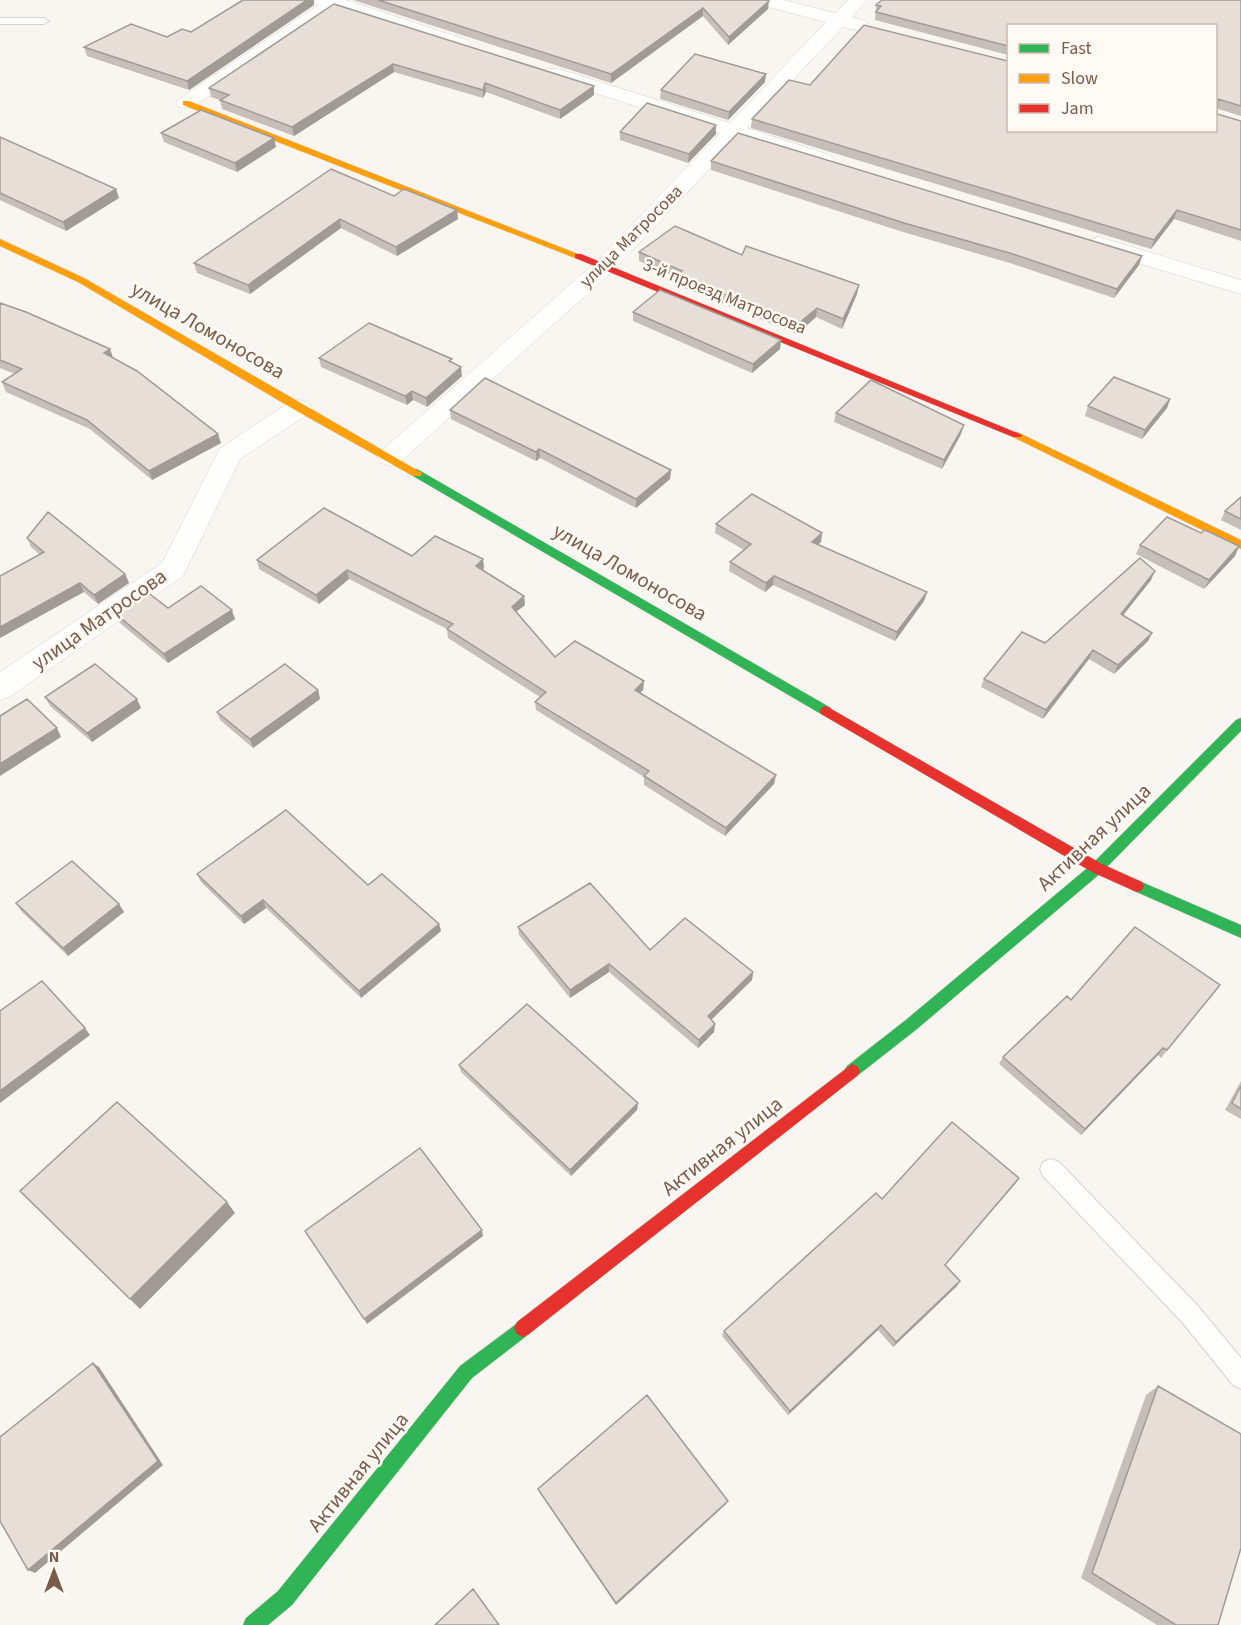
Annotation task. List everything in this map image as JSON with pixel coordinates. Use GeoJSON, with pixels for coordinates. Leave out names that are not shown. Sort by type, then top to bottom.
{"type":"FeatureCollection","features":[{"type":"Feature","properties":{"kind":"street"},"geometry":{"type":"LineString","coordinates":[[762,0],[874,29]]}},
{"type":"Feature","properties":{"kind":"street","name":"улица Матросова"},"geometry":{"type":"LineString","coordinates":[[390,457],[605,266],[858,0]]}},
{"type":"Feature","properties":{"kind":"street"},"geometry":{"type":"LineString","coordinates":[[186,103],[330,1],[477,49]]}},
{"type":"Feature","properties":{"kind":"street"},"geometry":{"type":"LineString","coordinates":[[533,67],[846,166]]}},
{"type":"Feature","properties":{"kind":"street","name":"3-й проезд Матросова"},"geometry":{"type":"LineString","coordinates":[[186,103],[605,266],[1041,445],[1241,545]]}},
{"type":"Feature","properties":{"kind":"street"},"geometry":{"type":"LineString","coordinates":[[1083,239],[1241,287]]}},
{"type":"Feature","properties":{"kind":"street","name":"улица Ломоносова"},"geometry":{"type":"LineString","coordinates":[[0,242],[81,280],[298,408],[390,457],[1097,868],[1241,932]]}},
{"type":"Feature","properties":{"kind":"street","name":"улица Матросова"},"geometry":{"type":"LineString","coordinates":[[0,688],[173,569],[229,454],[298,408]]}},
{"type":"Feature","properties":{"kind":"street","name":"Активная улица"},"geometry":{"type":"LineString","coordinates":[[254,1625],[285,1598],[466,1371],[912,1024],[1097,868],[1241,723]]}},
{"type":"Feature","properties":{"kind":"lane"},"geometry":{"type":"LineString","coordinates":[[0,21],[44,21]]}},
{"type":"Feature","properties":{"kind":"lane"},"geometry":{"type":"LineString","coordinates":[[1051,1169],[1190,1314],[1241,1377]]}},
{"type":"Feature","properties":{"kind":"building"},"geometry":{"type":"Polygon","coordinates":[[[243,0],[307,0],[187,81],[84,47],[131,24],[167,37],[182,29],[191,32],[243,0]]]}},
{"type":"Feature","properties":{"kind":"building"},"geometry":{"type":"Polygon","coordinates":[[[378,0],[769,1],[729,37],[703,8],[611,74],[378,0]]]}},
{"type":"Feature","properties":{"kind":"building"},"geometry":{"type":"Polygon","coordinates":[[[882,0],[1241,0],[1241,106],[1218,99],[1217,114],[1217,24],[1007,24],[1007,46],[876,12],[881,6],[876,5],[882,0]]]}},
{"type":"Feature","properties":{"kind":"building"},"geometry":{"type":"Polygon","coordinates":[[[334,4],[594,86],[560,110],[485,83],[483,90],[393,64],[292,127],[220,100],[229,95],[209,88],[334,4]]]}},
{"type":"Feature","properties":{"kind":"building"},"geometry":{"type":"Polygon","coordinates":[[[864,25],[1007,61],[1007,132],[1217,132],[1217,114],[1241,121],[1241,230],[1177,210],[1154,240],[752,119],[789,80],[810,85],[864,25]]]}},
{"type":"Feature","properties":{"kind":"building"},"geometry":{"type":"Polygon","coordinates":[[[695,54],[766,74],[729,112],[661,90],[695,54]]]}},
{"type":"Feature","properties":{"kind":"building"},"geometry":{"type":"Polygon","coordinates":[[[647,103],[716,125],[689,154],[620,132],[647,103]]]}},
{"type":"Feature","properties":{"kind":"building"},"geometry":{"type":"Polygon","coordinates":[[[201,110],[274,138],[235,163],[161,133],[201,110]]]}},
{"type":"Feature","properties":{"kind":"building"},"geometry":{"type":"Polygon","coordinates":[[[738,133],[1142,256],[1117,289],[1013,254],[904,223],[711,161],[738,133]]]}},
{"type":"Feature","properties":{"kind":"building"},"geometry":{"type":"Polygon","coordinates":[[[0,137],[116,189],[63,222],[0,193],[0,137]]]}},
{"type":"Feature","properties":{"kind":"building"},"geometry":{"type":"Polygon","coordinates":[[[331,169],[394,196],[404,189],[457,210],[396,247],[340,219],[248,285],[194,263],[331,169]]]}},
{"type":"Feature","properties":{"kind":"building"},"geometry":{"type":"Polygon","coordinates":[[[675,226],[742,255],[746,246],[859,285],[843,319],[817,308],[798,324],[677,275],[682,271],[639,252],[675,226]]]}},
{"type":"Feature","properties":{"kind":"building"},"geometry":{"type":"Polygon","coordinates":[[[660,290],[781,340],[753,364],[633,312],[660,290]]]}},
{"type":"Feature","properties":{"kind":"building"},"geometry":{"type":"Polygon","coordinates":[[[0,303],[110,349],[104,353],[137,371],[218,434],[149,471],[87,420],[2,382],[22,369],[0,360],[0,303]]]}},
{"type":"Feature","properties":{"kind":"building"},"geometry":{"type":"Polygon","coordinates":[[[369,323],[452,359],[449,361],[461,367],[426,398],[412,391],[405,396],[319,358],[369,323]]]}},
{"type":"Feature","properties":{"kind":"building"},"geometry":{"type":"Polygon","coordinates":[[[1114,377],[1170,399],[1145,430],[1088,406],[1114,377]]]}},
{"type":"Feature","properties":{"kind":"building"},"geometry":{"type":"Polygon","coordinates":[[[485,378],[671,470],[636,499],[539,449],[536,452],[450,410],[485,378]]]}},
{"type":"Feature","properties":{"kind":"building"},"geometry":{"type":"Polygon","coordinates":[[[871,380],[964,425],[944,460],[836,413],[871,380]]]}},
{"type":"Feature","properties":{"kind":"building"},"geometry":{"type":"Polygon","coordinates":[[[752,494],[822,533],[812,542],[927,592],[897,632],[774,576],[766,583],[730,562],[751,544],[716,524],[752,494]]]}},
{"type":"Feature","properties":{"kind":"building"},"geometry":{"type":"Polygon","coordinates":[[[1241,497],[1241,519],[1225,511],[1241,497]]]}},
{"type":"Feature","properties":{"kind":"building"},"geometry":{"type":"Polygon","coordinates":[[[324,508],[412,556],[435,536],[483,559],[476,566],[524,596],[512,607],[555,657],[575,641],[644,681],[635,690],[776,775],[726,828],[644,776],[649,771],[535,702],[546,692],[447,629],[453,624],[347,570],[316,595],[257,560],[324,508]]]}},
{"type":"Feature","properties":{"kind":"building"},"geometry":{"type":"Polygon","coordinates":[[[48,512],[125,574],[94,595],[80,583],[0,627],[0,576],[44,552],[27,538],[48,512]]]}},
{"type":"Feature","properties":{"kind":"building"},"geometry":{"type":"Polygon","coordinates":[[[1167,517],[1201,533],[1205,530],[1239,546],[1209,580],[1140,545],[1167,517]]]}},
{"type":"Feature","properties":{"kind":"building"},"geometry":{"type":"Polygon","coordinates":[[[1140,558],[1155,571],[1121,614],[1152,633],[1118,665],[1093,650],[1046,710],[984,679],[1022,632],[1045,643],[1140,558]]]}},
{"type":"Feature","properties":{"kind":"building"},"geometry":{"type":"Polygon","coordinates":[[[201,586],[232,610],[164,654],[116,614],[147,592],[168,608],[201,586]]]}},
{"type":"Feature","properties":{"kind":"building"},"geometry":{"type":"Polygon","coordinates":[[[95,664],[137,699],[87,733],[45,697],[95,664]]]}},
{"type":"Feature","properties":{"kind":"building"},"geometry":{"type":"Polygon","coordinates":[[[285,664],[318,690],[250,739],[217,712],[285,664]]]}},
{"type":"Feature","properties":{"kind":"building"},"geometry":{"type":"Polygon","coordinates":[[[27,699],[57,728],[0,764],[0,716],[27,699]]]}},
{"type":"Feature","properties":{"kind":"building"},"geometry":{"type":"Polygon","coordinates":[[[286,810],[368,885],[382,874],[439,924],[359,991],[263,900],[241,916],[197,874],[286,810]]]}},
{"type":"Feature","properties":{"kind":"building"},"geometry":{"type":"Polygon","coordinates":[[[72,861],[119,904],[63,948],[16,903],[72,861]]]}},
{"type":"Feature","properties":{"kind":"building"},"geometry":{"type":"Polygon","coordinates":[[[590,883],[650,950],[685,918],[753,972],[708,1016],[715,1024],[699,1040],[609,964],[570,990],[518,927],[590,883]]]}},
{"type":"Feature","properties":{"kind":"building"},"geometry":{"type":"Polygon","coordinates":[[[1135,927],[1220,985],[1167,1050],[1163,1048],[1085,1129],[1003,1057],[1067,996],[1071,1000],[1135,927]]]}},
{"type":"Feature","properties":{"kind":"building"},"geometry":{"type":"Polygon","coordinates":[[[42,981],[85,1028],[0,1091],[0,1011],[42,981]]]}},
{"type":"Feature","properties":{"kind":"building"},"geometry":{"type":"Polygon","coordinates":[[[527,1004],[638,1103],[570,1170],[459,1065],[527,1004]]]}},
{"type":"Feature","properties":{"kind":"building"},"geometry":{"type":"Polygon","coordinates":[[[1241,1086],[1241,1109],[1232,1103],[1241,1086]]]}},
{"type":"Feature","properties":{"kind":"building"},"geometry":{"type":"Polygon","coordinates":[[[117,1102],[227,1202],[130,1299],[20,1191],[117,1102]]]}},
{"type":"Feature","properties":{"kind":"building"},"geometry":{"type":"Polygon","coordinates":[[[952,1122],[1019,1178],[945,1265],[960,1281],[896,1342],[881,1325],[790,1411],[724,1331],[876,1193],[882,1199],[952,1122]]]}},
{"type":"Feature","properties":{"kind":"building"},"geometry":{"type":"Polygon","coordinates":[[[420,1148],[482,1230],[364,1319],[305,1231],[420,1148]]]}},
{"type":"Feature","properties":{"kind":"building"},"geometry":{"type":"Polygon","coordinates":[[[93,1363],[158,1461],[28,1570],[0,1521],[0,1437],[93,1363]]]}},
{"type":"Feature","properties":{"kind":"building"},"geometry":{"type":"Polygon","coordinates":[[[1158,1386],[1241,1434],[1241,1548],[1218,1625],[1176,1625],[1092,1573],[1158,1386]]]}},
{"type":"Feature","properties":{"kind":"building"},"geometry":{"type":"Polygon","coordinates":[[[647,1395],[728,1501],[616,1603],[538,1489],[647,1395]]]}},
{"type":"Feature","properties":{"kind":"building"},"geometry":{"type":"Polygon","coordinates":[[[473,1589],[499,1625],[435,1625],[473,1589]]]}},
{"type":"Feature","properties":{"kind":"traffic: fast"},"geometry":{"type":"LineString","coordinates":[[417,473],[826,711]]}},
{"type":"Feature","properties":{"kind":"traffic: fast"},"geometry":{"type":"LineString","coordinates":[[852,1071],[912,1024],[1097,868],[1241,723]]}},
{"type":"Feature","properties":{"kind":"traffic: fast"},"geometry":{"type":"LineString","coordinates":[[1137,886],[1241,932]]}},
{"type":"Feature","properties":{"kind":"traffic: fast"},"geometry":{"type":"LineString","coordinates":[[253,1625],[285,1598],[466,1372],[523,1328]]}},
{"type":"Feature","properties":{"kind":"traffic: slow"},"geometry":{"type":"LineString","coordinates":[[186,103],[578,256]]}},
{"type":"Feature","properties":{"kind":"traffic: slow"},"geometry":{"type":"LineString","coordinates":[[0,242],[81,280],[299,408],[417,473]]}},
{"type":"Feature","properties":{"kind":"traffic: slow"},"geometry":{"type":"LineString","coordinates":[[1017,435],[1241,545]]}},
{"type":"Feature","properties":{"kind":"traffic: jam"},"geometry":{"type":"LineString","coordinates":[[578,256],[1017,435]]}},
{"type":"Feature","properties":{"kind":"traffic: jam"},"geometry":{"type":"LineString","coordinates":[[826,711],[1097,868],[1137,886]]}},
{"type":"Feature","properties":{"kind":"traffic: jam"},"geometry":{"type":"LineString","coordinates":[[523,1328],[852,1071]]}}]}
